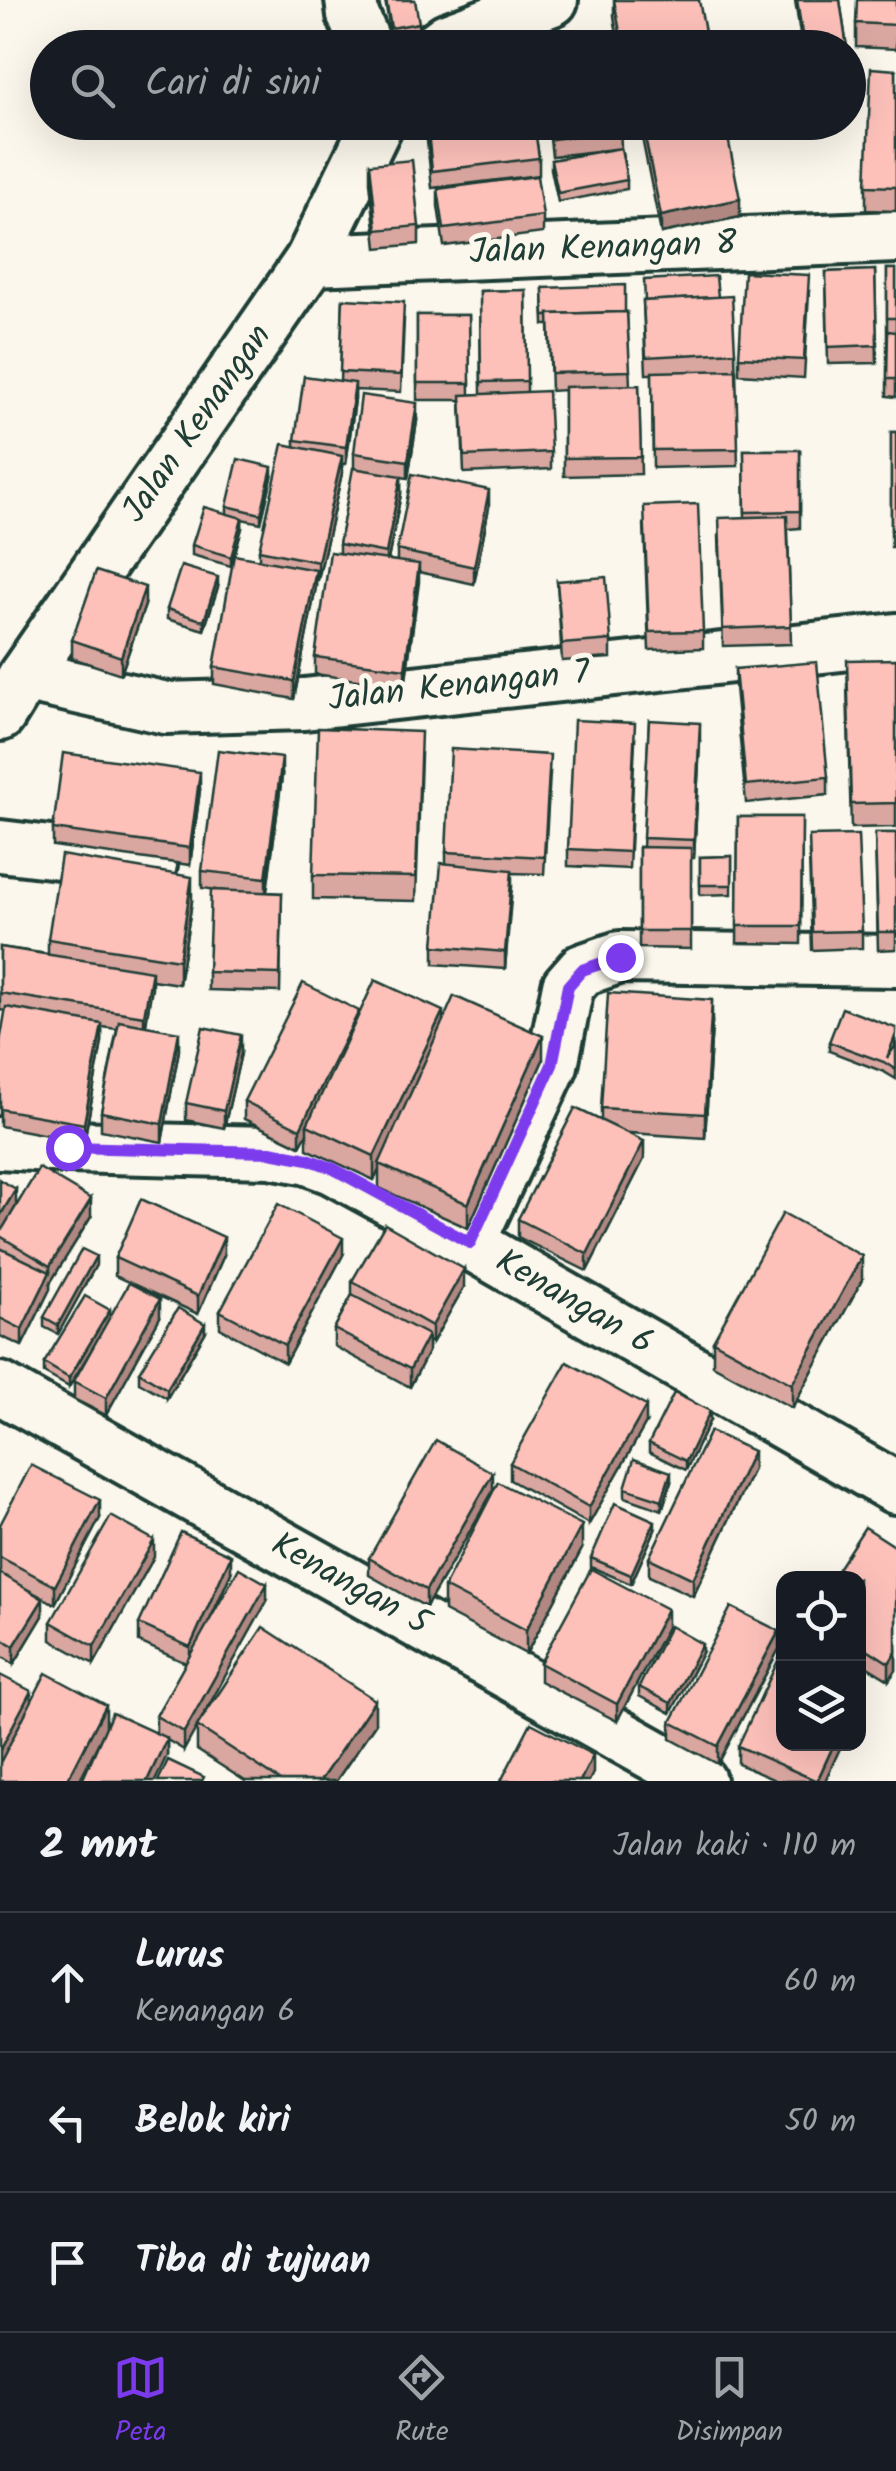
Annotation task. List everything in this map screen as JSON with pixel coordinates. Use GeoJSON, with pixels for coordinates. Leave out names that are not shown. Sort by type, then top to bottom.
{"type":"FeatureCollection","features":[{"type":"Feature","properties":{"kind":"street"},"geometry":{"type":"LineString","coordinates":[[350,0],[359,30]]}},
{"type":"Feature","properties":{"kind":"street"},"geometry":{"type":"LineString","coordinates":[[471,30],[552,0]]}},
{"type":"Feature","properties":{"kind":"street","name":"Jalan Kenangan"},"geometry":{"type":"LineString","coordinates":[[12,695],[311,260],[369,140]]}},
{"type":"Feature","properties":{"kind":"street","name":"Jalan Kenangan 8"},"geometry":{"type":"LineString","coordinates":[[311,260],[896,237]]}},
{"type":"Feature","properties":{"kind":"street","name":"Jalan Kenangan 7"},"geometry":{"type":"LineString","coordinates":[[12,695],[166,708],[304,704],[896,640]]}},
{"type":"Feature","properties":{"kind":"street"},"geometry":{"type":"LineString","coordinates":[[0,846],[151,864]]}},
{"type":"Feature","properties":{"kind":"street"},"geometry":{"type":"LineString","coordinates":[[470,1243],[552,1065],[568,986],[582,970],[620,957],[896,960]]}},
{"type":"Feature","properties":{"kind":"street","name":"Kenangan 6"},"geometry":{"type":"LineString","coordinates":[[0,1143],[270,1152],[332,1168],[896,1488]]}},
{"type":"Feature","properties":{"kind":"street","name":"Kenangan 5"},"geometry":{"type":"LineString","coordinates":[[0,1388],[700,1781]]}},
{"type":"Feature","properties":{"kind":"building"},"geometry":{"type":"Polygon","coordinates":[[[386,0],[415,0],[419,23],[391,28],[386,0]]]}},
{"type":"Feature","properties":{"kind":"building"},"geometry":{"type":"Polygon","coordinates":[[[614,0],[699,0],[705,30],[620,30],[614,0]]]}},
{"type":"Feature","properties":{"kind":"building"},"geometry":{"type":"Polygon","coordinates":[[[797,0],[840,0],[844,30],[801,30],[797,0]]]}},
{"type":"Feature","properties":{"kind":"building"},"geometry":{"type":"Polygon","coordinates":[[[857,0],[896,0],[896,25],[856,23],[857,0]]]}},
{"type":"Feature","properties":{"kind":"building"},"geometry":{"type":"Polygon","coordinates":[[[871,68],[896,70],[896,187],[866,186],[871,68]]]}},
{"type":"Feature","properties":{"kind":"building"},"geometry":{"type":"Polygon","coordinates":[[[429,140],[536,140],[539,158],[432,171],[429,140]]]}},
{"type":"Feature","properties":{"kind":"building"},"geometry":{"type":"Polygon","coordinates":[[[646,140],[729,140],[740,199],[661,216],[646,140]]]}},
{"type":"Feature","properties":{"kind":"building"},"geometry":{"type":"Polygon","coordinates":[[[621,148],[627,180],[558,193],[551,160],[621,148]]]}},
{"type":"Feature","properties":{"kind":"building"},"geometry":{"type":"Polygon","coordinates":[[[412,160],[419,226],[377,230],[370,164],[412,160]]]}},
{"type":"Feature","properties":{"kind":"building"},"geometry":{"type":"Polygon","coordinates":[[[537,176],[543,216],[444,229],[438,189],[537,176]]]}},
{"type":"Feature","properties":{"kind":"building"},"geometry":{"type":"Polygon","coordinates":[[[887,269],[896,269],[896,318],[887,318],[887,269]]]}},
{"type":"Feature","properties":{"kind":"building"},"geometry":{"type":"Polygon","coordinates":[[[875,270],[877,345],[828,347],[826,272],[875,270]]]}},
{"type":"Feature","properties":{"kind":"building"},"geometry":{"type":"Polygon","coordinates":[[[744,272],[809,275],[804,360],[739,357],[744,272]]]}},
{"type":"Feature","properties":{"kind":"building"},"geometry":{"type":"Polygon","coordinates":[[[716,276],[718,297],[645,301],[644,280],[716,276]]]}},
{"type":"Feature","properties":{"kind":"building"},"geometry":{"type":"Polygon","coordinates":[[[625,285],[625,312],[544,316],[543,288],[625,285]]]}},
{"type":"Feature","properties":{"kind":"building"},"geometry":{"type":"Polygon","coordinates":[[[526,290],[527,381],[481,382],[480,291],[526,290]]]}},
{"type":"Feature","properties":{"kind":"building"},"geometry":{"type":"Polygon","coordinates":[[[732,296],[735,352],[646,357],[643,301],[732,296]]]}},
{"type":"Feature","properties":{"kind":"building"},"geometry":{"type":"Polygon","coordinates":[[[343,299],[404,302],[401,375],[340,372],[343,299]]]}},
{"type":"Feature","properties":{"kind":"building"},"geometry":{"type":"Polygon","coordinates":[[[627,312],[630,371],[551,373],[549,314],[627,312]]]}},
{"type":"Feature","properties":{"kind":"building"},"geometry":{"type":"Polygon","coordinates":[[[417,315],[469,315],[470,383],[417,383],[417,315]]]}},
{"type":"Feature","properties":{"kind":"building"},"geometry":{"type":"Polygon","coordinates":[[[888,331],[896,332],[896,379],[887,379],[888,331]]]}},
{"type":"Feature","properties":{"kind":"building"},"geometry":{"type":"Polygon","coordinates":[[[736,370],[738,449],[653,450],[652,372],[736,370]]]}},
{"type":"Feature","properties":{"kind":"building"},"geometry":{"type":"Polygon","coordinates":[[[304,376],[355,383],[346,447],[295,440],[304,376]]]}},
{"type":"Feature","properties":{"kind":"building"},"geometry":{"type":"Polygon","coordinates":[[[639,385],[641,457],[564,458],[564,387],[639,385]]]}},
{"type":"Feature","properties":{"kind":"building"},"geometry":{"type":"Polygon","coordinates":[[[548,391],[551,452],[464,456],[461,395],[548,391]]]}},
{"type":"Feature","properties":{"kind":"building"},"geometry":{"type":"Polygon","coordinates":[[[361,395],[417,403],[408,461],[354,453],[361,395]]]}},
{"type":"Feature","properties":{"kind":"building"},"geometry":{"type":"Polygon","coordinates":[[[891,432],[896,432],[896,530],[891,530],[891,432]]]}},
{"type":"Feature","properties":{"kind":"building"},"geometry":{"type":"Polygon","coordinates":[[[283,444],[342,456],[318,562],[259,550],[283,444]]]}},
{"type":"Feature","properties":{"kind":"building"},"geometry":{"type":"Polygon","coordinates":[[[744,450],[800,450],[800,511],[745,512],[744,450]]]}},
{"type":"Feature","properties":{"kind":"building"},"geometry":{"type":"Polygon","coordinates":[[[238,459],[272,467],[261,514],[227,506],[238,459]]]}},
{"type":"Feature","properties":{"kind":"building"},"geometry":{"type":"Polygon","coordinates":[[[353,468],[401,476],[386,553],[339,544],[353,468]]]}},
{"type":"Feature","properties":{"kind":"building"},"geometry":{"type":"Polygon","coordinates":[[[412,474],[489,490],[474,567],[397,550],[412,474]]]}},
{"type":"Feature","properties":{"kind":"building"},"geometry":{"type":"Polygon","coordinates":[[[698,504],[703,631],[649,632],[644,506],[698,504]]]}},
{"type":"Feature","properties":{"kind":"building"},"geometry":{"type":"Polygon","coordinates":[[[204,507],[242,518],[231,557],[192,545],[204,507]]]}},
{"type":"Feature","properties":{"kind":"building"},"geometry":{"type":"Polygon","coordinates":[[[787,516],[791,626],[723,629],[719,518],[787,516]]]}},
{"type":"Feature","properties":{"kind":"building"},"geometry":{"type":"Polygon","coordinates":[[[330,552],[419,564],[405,669],[315,657],[330,552]]]}},
{"type":"Feature","properties":{"kind":"building"},"geometry":{"type":"Polygon","coordinates":[[[234,555],[316,570],[294,681],[214,667],[234,555]]]}},
{"type":"Feature","properties":{"kind":"building"},"geometry":{"type":"Polygon","coordinates":[[[181,566],[218,577],[204,621],[167,609],[181,566]]]}},
{"type":"Feature","properties":{"kind":"building"},"geometry":{"type":"Polygon","coordinates":[[[96,571],[145,587],[121,657],[72,640],[96,571]]]}},
{"type":"Feature","properties":{"kind":"building"},"geometry":{"type":"Polygon","coordinates":[[[606,577],[611,640],[562,644],[557,581],[606,577]]]}},
{"type":"Feature","properties":{"kind":"building"},"geometry":{"type":"Polygon","coordinates":[[[896,659],[896,803],[851,804],[847,660],[896,659]]]}},
{"type":"Feature","properties":{"kind":"building"},"geometry":{"type":"Polygon","coordinates":[[[817,662],[828,777],[746,785],[735,669],[817,662]]]}},
{"type":"Feature","properties":{"kind":"building"},"geometry":{"type":"Polygon","coordinates":[[[574,720],[635,723],[629,852],[568,849],[574,720]]]}},
{"type":"Feature","properties":{"kind":"building"},"geometry":{"type":"Polygon","coordinates":[[[649,720],[700,723],[694,840],[643,838],[649,720]]]}},
{"type":"Feature","properties":{"kind":"building"},"geometry":{"type":"Polygon","coordinates":[[[318,728],[421,732],[416,877],[313,875],[318,728]]]}},
{"type":"Feature","properties":{"kind":"building"},"geometry":{"type":"Polygon","coordinates":[[[451,749],[550,755],[544,857],[446,852],[451,749]]]}},
{"type":"Feature","properties":{"kind":"building"},"geometry":{"type":"Polygon","coordinates":[[[218,750],[282,758],[266,878],[202,871],[218,750]]]}},
{"type":"Feature","properties":{"kind":"building"},"geometry":{"type":"Polygon","coordinates":[[[63,753],[200,772],[190,848],[53,829],[63,753]]]}},
{"type":"Feature","properties":{"kind":"building"},"geometry":{"type":"Polygon","coordinates":[[[738,817],[802,817],[801,926],[737,926],[738,817]]]}},
{"type":"Feature","properties":{"kind":"building"},"geometry":{"type":"Polygon","coordinates":[[[875,833],[896,833],[896,932],[878,932],[875,833]]]}},
{"type":"Feature","properties":{"kind":"building"},"geometry":{"type":"Polygon","coordinates":[[[858,835],[862,931],[812,932],[809,836],[858,835]]]}},
{"type":"Feature","properties":{"kind":"building"},"geometry":{"type":"Polygon","coordinates":[[[639,847],[691,848],[691,931],[639,931],[639,847]]]}},
{"type":"Feature","properties":{"kind":"building"},"geometry":{"type":"Polygon","coordinates":[[[61,855],[192,877],[179,960],[48,939],[61,855]]]}},
{"type":"Feature","properties":{"kind":"building"},"geometry":{"type":"Polygon","coordinates":[[[732,856],[732,885],[700,885],[700,857],[732,856]]]}},
{"type":"Feature","properties":{"kind":"building"},"geometry":{"type":"Polygon","coordinates":[[[441,863],[512,870],[505,952],[434,946],[441,863]]]}},
{"type":"Feature","properties":{"kind":"building"},"geometry":{"type":"Polygon","coordinates":[[[211,890],[282,893],[280,974],[208,972],[211,890]]]}},
{"type":"Feature","properties":{"kind":"building"},"geometry":{"type":"Polygon","coordinates":[[[0,947],[152,971],[144,1016],[0,993],[0,947]]]}},
{"type":"Feature","properties":{"kind":"building"},"geometry":{"type":"Polygon","coordinates":[[[375,980],[443,1011],[374,1156],[307,1125],[375,980]]]}},
{"type":"Feature","properties":{"kind":"building"},"geometry":{"type":"Polygon","coordinates":[[[303,983],[359,1011],[300,1129],[244,1101],[303,983]]]}},
{"type":"Feature","properties":{"kind":"building"},"geometry":{"type":"Polygon","coordinates":[[[608,993],[712,1000],[705,1114],[601,1108],[608,993]]]}},
{"type":"Feature","properties":{"kind":"building"},"geometry":{"type":"Polygon","coordinates":[[[454,996],[543,1036],[468,1204],[379,1164],[454,996]]]}},
{"type":"Feature","properties":{"kind":"building"},"geometry":{"type":"Polygon","coordinates":[[[6,1007],[102,1024],[84,1124],[0,1109],[0,1042],[6,1007]]]}},
{"type":"Feature","properties":{"kind":"building"},"geometry":{"type":"Polygon","coordinates":[[[842,1008],[896,1028],[887,1058],[896,1045],[896,1070],[829,1042],[842,1008]]]}},
{"type":"Feature","properties":{"kind":"building"},"geometry":{"type":"Polygon","coordinates":[[[119,1021],[179,1032],[162,1124],[101,1112],[119,1021]]]}},
{"type":"Feature","properties":{"kind":"building"},"geometry":{"type":"Polygon","coordinates":[[[203,1027],[241,1035],[224,1111],[186,1103],[203,1027]]]}},
{"type":"Feature","properties":{"kind":"building"},"geometry":{"type":"Polygon","coordinates":[[[575,1108],[644,1141],[587,1254],[518,1219],[575,1108]]]}},
{"type":"Feature","properties":{"kind":"building"},"geometry":{"type":"Polygon","coordinates":[[[39,1168],[91,1199],[50,1266],[0,1236],[39,1168]]]}},
{"type":"Feature","properties":{"kind":"building"},"geometry":{"type":"Polygon","coordinates":[[[0,1180],[16,1189],[0,1216],[0,1180]]]}},
{"type":"Feature","properties":{"kind":"building"},"geometry":{"type":"Polygon","coordinates":[[[141,1199],[224,1237],[198,1296],[115,1258],[141,1199]]]}},
{"type":"Feature","properties":{"kind":"building"},"geometry":{"type":"Polygon","coordinates":[[[278,1204],[343,1238],[285,1345],[220,1311],[278,1204]]]}},
{"type":"Feature","properties":{"kind":"building"},"geometry":{"type":"Polygon","coordinates":[[[783,1213],[862,1256],[792,1384],[713,1341],[783,1213]]]}},
{"type":"Feature","properties":{"kind":"building"},"geometry":{"type":"Polygon","coordinates":[[[385,1224],[464,1269],[432,1326],[352,1281],[385,1224]]]}},
{"type":"Feature","properties":{"kind":"building"},"geometry":{"type":"Polygon","coordinates":[[[0,1248],[50,1272],[22,1329],[0,1318],[0,1248]]]}},
{"type":"Feature","properties":{"kind":"building"},"geometry":{"type":"Polygon","coordinates":[[[82,1249],[96,1256],[58,1325],[44,1317],[82,1249]]]}},
{"type":"Feature","properties":{"kind":"building"},"geometry":{"type":"Polygon","coordinates":[[[129,1283],[160,1299],[106,1398],[74,1381],[129,1283]]]}},
{"type":"Feature","properties":{"kind":"building"},"geometry":{"type":"Polygon","coordinates":[[[352,1295],[428,1335],[410,1369],[334,1329],[352,1295]]]}},
{"type":"Feature","properties":{"kind":"building"},"geometry":{"type":"Polygon","coordinates":[[[85,1296],[110,1310],[69,1378],[44,1363],[85,1296]]]}},
{"type":"Feature","properties":{"kind":"building"},"geometry":{"type":"Polygon","coordinates":[[[178,1308],[205,1324],[167,1389],[139,1372],[178,1308]]]}},
{"type":"Feature","properties":{"kind":"building"},"geometry":{"type":"Polygon","coordinates":[[[567,1362],[646,1406],[589,1507],[510,1463],[567,1362]]]}},
{"type":"Feature","properties":{"kind":"building"},"geometry":{"type":"Polygon","coordinates":[[[674,1393],[710,1411],[686,1461],[649,1443],[674,1393]]]}},
{"type":"Feature","properties":{"kind":"building"},"geometry":{"type":"Polygon","coordinates":[[[710,1431],[753,1451],[693,1579],[649,1558],[710,1431]]]}},
{"type":"Feature","properties":{"kind":"building"},"geometry":{"type":"Polygon","coordinates":[[[436,1440],[493,1473],[426,1590],[369,1558],[436,1440]]]}},
{"type":"Feature","properties":{"kind":"building"},"geometry":{"type":"Polygon","coordinates":[[[634,1459],[671,1472],[662,1500],[625,1488],[634,1459]]]}},
{"type":"Feature","properties":{"kind":"building"},"geometry":{"type":"Polygon","coordinates":[[[31,1465],[100,1500],[55,1586],[0,1557],[0,1525],[31,1465]]]}},
{"type":"Feature","properties":{"kind":"building"},"geometry":{"type":"Polygon","coordinates":[[[498,1482],[582,1525],[526,1630],[444,1587],[498,1482]]]}},
{"type":"Feature","properties":{"kind":"building"},"geometry":{"type":"Polygon","coordinates":[[[615,1503],[655,1521],[631,1575],[591,1558],[615,1503]]]}},
{"type":"Feature","properties":{"kind":"building"},"geometry":{"type":"Polygon","coordinates":[[[111,1516],[154,1540],[94,1646],[51,1622],[111,1516]]]}},
{"type":"Feature","properties":{"kind":"building"},"geometry":{"type":"Polygon","coordinates":[[[865,1527],[896,1547],[896,1652],[889,1663],[866,1648],[866,1571],[837,1571],[865,1527]]]}},
{"type":"Feature","properties":{"kind":"building"},"geometry":{"type":"Polygon","coordinates":[[[181,1532],[231,1555],[190,1647],[139,1624],[181,1532]]]}},
{"type":"Feature","properties":{"kind":"building"},"geometry":{"type":"Polygon","coordinates":[[[239,1568],[267,1584],[184,1732],[156,1716],[239,1568]]]}},
{"type":"Feature","properties":{"kind":"building"},"geometry":{"type":"Polygon","coordinates":[[[591,1569],[667,1609],[617,1704],[540,1663],[591,1569]]]}},
{"type":"Feature","properties":{"kind":"building"},"geometry":{"type":"Polygon","coordinates":[[[0,1573],[43,1599],[14,1646],[0,1638],[0,1573]]]}},
{"type":"Feature","properties":{"kind":"building"},"geometry":{"type":"Polygon","coordinates":[[[731,1607],[776,1630],[776,1637],[718,1746],[671,1722],[731,1607]]]}},
{"type":"Feature","properties":{"kind":"building"},"geometry":{"type":"Polygon","coordinates":[[[670,1626],[702,1644],[671,1703],[639,1687],[670,1626]]]}},
{"type":"Feature","properties":{"kind":"building"},"geometry":{"type":"Polygon","coordinates":[[[263,1627],[375,1700],[320,1781],[281,1781],[197,1726],[263,1627]]]}},
{"type":"Feature","properties":{"kind":"building"},"geometry":{"type":"Polygon","coordinates":[[[776,1665],[776,1751],[831,1751],[817,1781],[738,1746],[776,1665]]]}},
{"type":"Feature","properties":{"kind":"building"},"geometry":{"type":"Polygon","coordinates":[[[46,1673],[106,1705],[67,1781],[0,1781],[0,1763],[46,1673]]]}},
{"type":"Feature","properties":{"kind":"building"},"geometry":{"type":"Polygon","coordinates":[[[0,1675],[31,1691],[0,1750],[0,1675]]]}},
{"type":"Feature","properties":{"kind":"building"},"geometry":{"type":"Polygon","coordinates":[[[112,1713],[167,1738],[147,1781],[82,1781],[112,1713]]]}},
{"type":"Feature","properties":{"kind":"building"},"geometry":{"type":"Polygon","coordinates":[[[531,1723],[593,1755],[580,1781],[501,1781],[531,1723]]]}},
{"type":"Feature","properties":{"kind":"building"},"geometry":{"type":"Polygon","coordinates":[[[168,1760],[204,1777],[202,1781],[158,1781],[168,1760]]]}},
{"type":"Feature","properties":{"kind":"route"},"geometry":{"type":"LineString","coordinates":[[68,1147],[270,1152],[308,1159],[332,1168],[470,1243],[552,1065],[568,986],[582,970],[620,957]]}}]}
